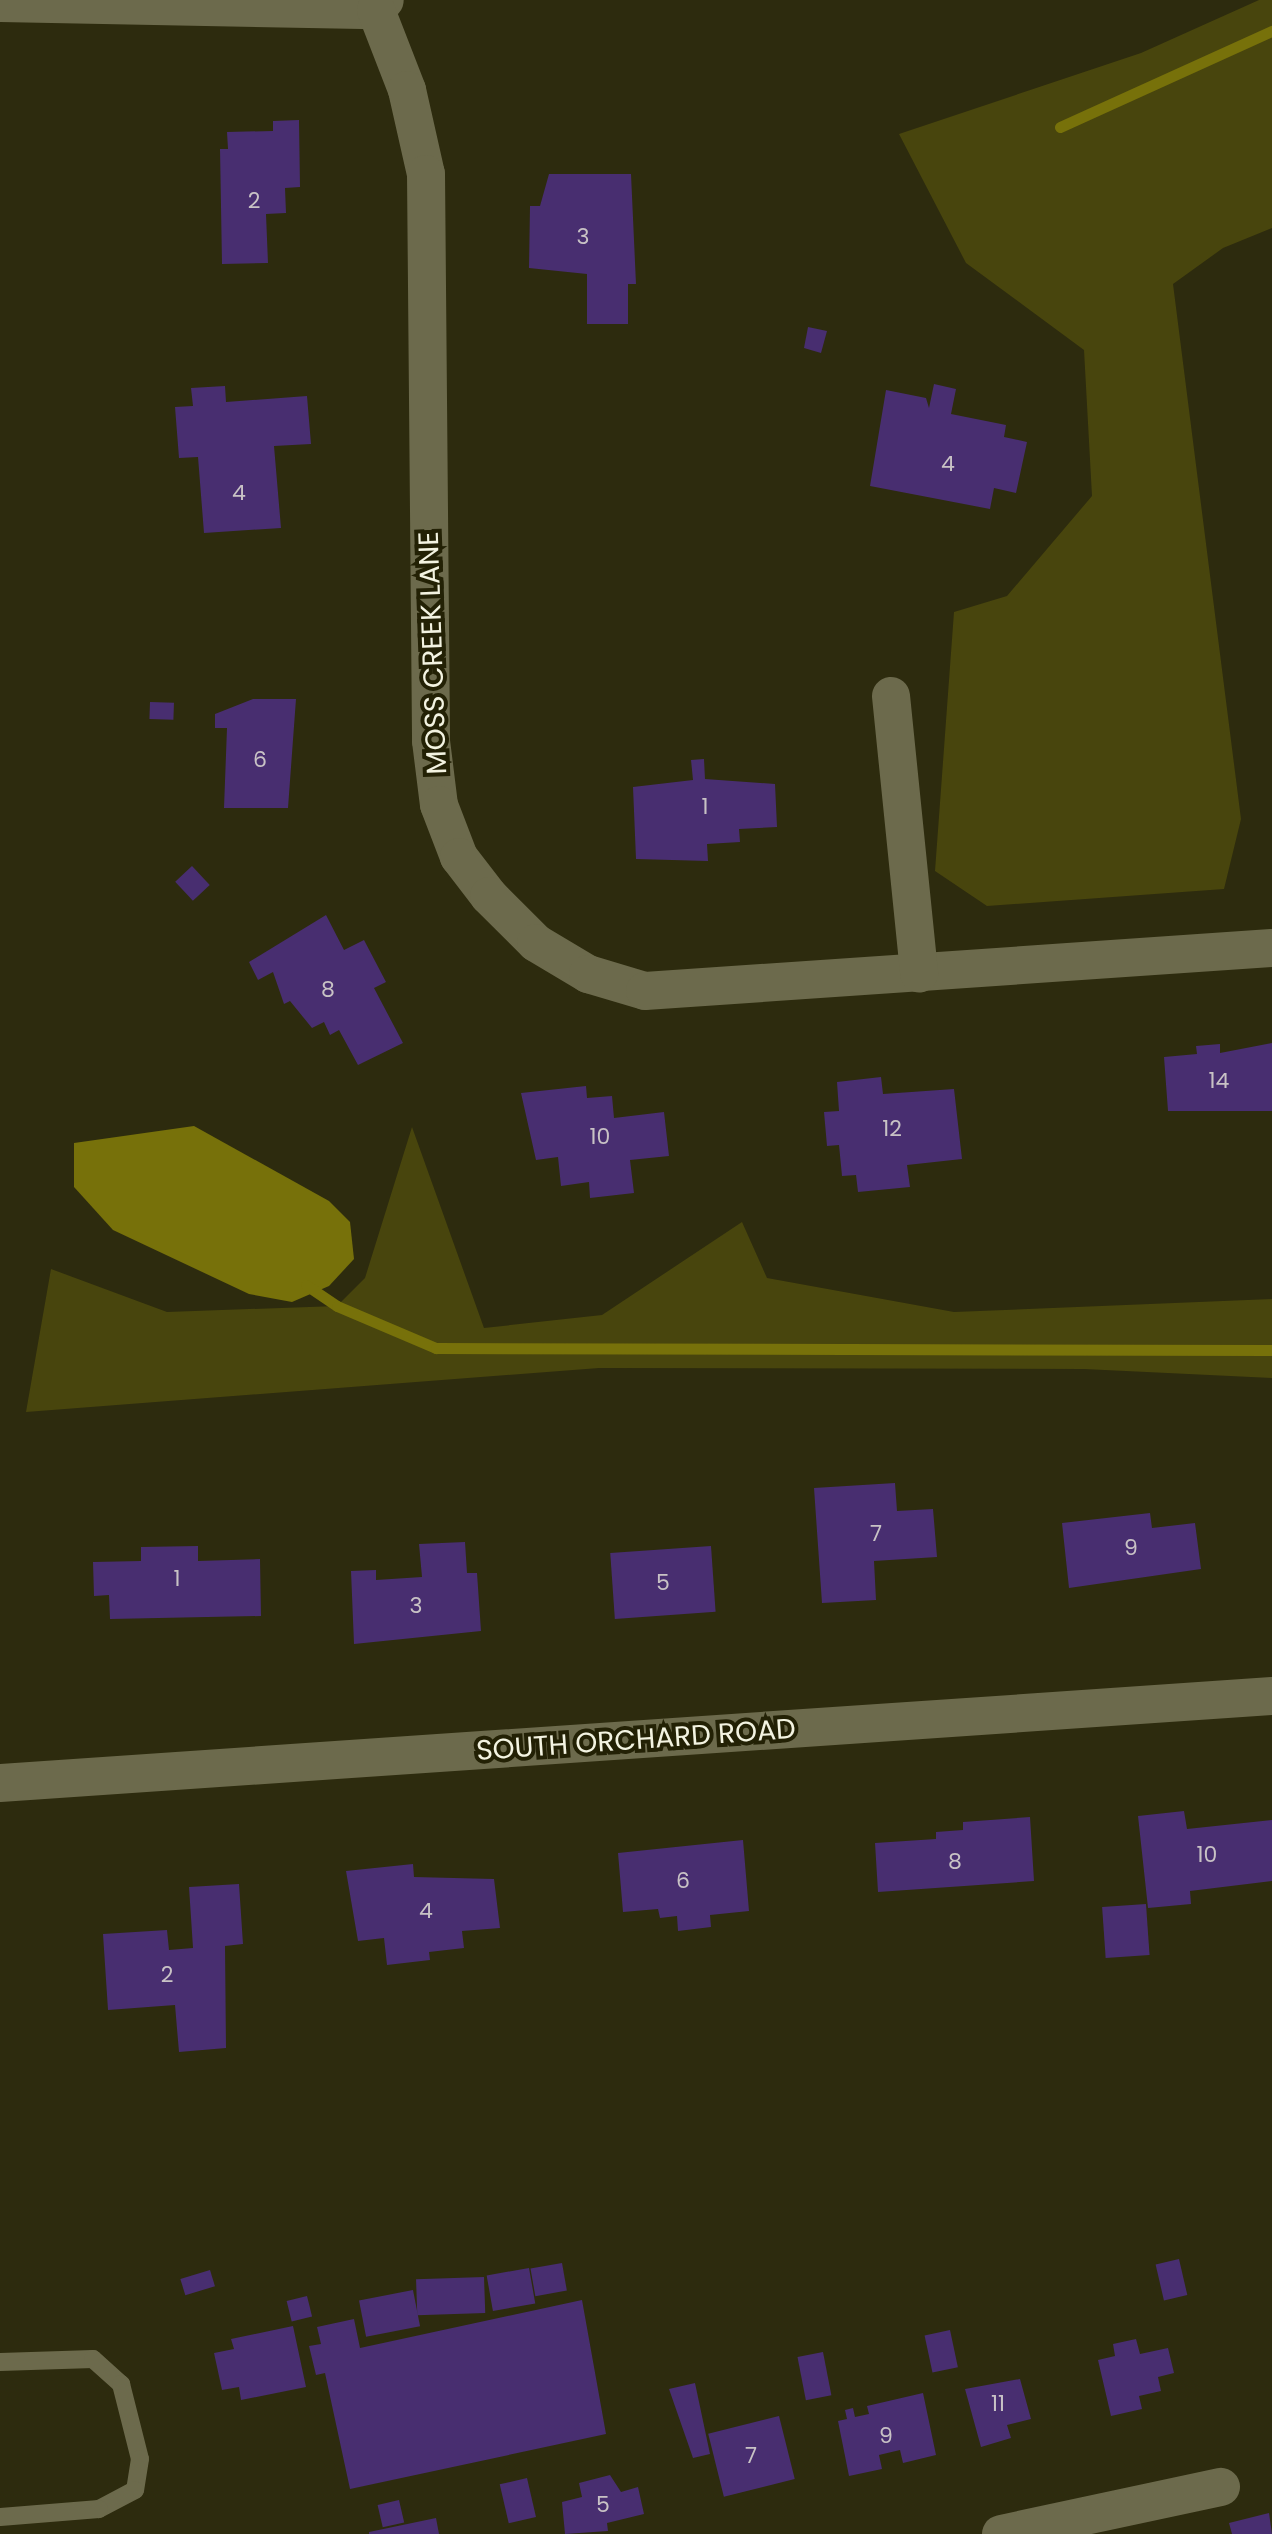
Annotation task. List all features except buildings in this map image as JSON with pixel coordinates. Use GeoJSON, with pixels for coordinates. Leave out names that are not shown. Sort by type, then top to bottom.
{"type":"FeatureCollection","features":[{"type":"Feature","properties":{"kind":"street"},"geometry":{"type":"LineString","coordinates":[[0,3],[380,5]]}},
{"type":"Feature","properties":{"kind":"street","name":"MOSS CREEK LANE"},"geometry":{"type":"LineString","coordinates":[[380,5],[408,90],[426,174],[431,740],[440,805],[459,858],[536,943],[588,974],[644,990],[1272,948]]}},
{"type":"Feature","properties":{"kind":"street"},"geometry":{"type":"LineString","coordinates":[[891,696],[919,974]]}},
{"type":"Feature","properties":{"kind":"street","name":"SOUTH ORCHARD ROAD"},"geometry":{"type":"LineString","coordinates":[[0,1784],[1272,1696]]}},
{"type":"Feature","properties":{"kind":"street"},"geometry":{"type":"LineString","coordinates":[[1005,2534],[1220,2487]]}},
{"type":"Feature","properties":{"kind":"lane"},"geometry":{"type":"LineString","coordinates":[[0,2362],[93,2359],[121,2384],[140,2459],[135,2490],[99,2509],[0,2517]]}},
{"type":"Feature","properties":{"kind":"shaded area"},"geometry":{"type":"Polygon","coordinates":[[[1259,0],[1272,0],[1272,228],[1223,248],[1173,284],[1241,819],[1224,889],[987,906],[935,871],[954,612],[1007,596],[1092,496],[1084,350],[966,263],[899,134],[1141,53],[1259,0]]]}},
{"type":"Feature","properties":{"kind":"shaded area"},"geometry":{"type":"Polygon","coordinates":[[[194,1126],[329,1201],[350,1222],[354,1259],[329,1286],[292,1302],[249,1294],[113,1230],[74,1187],[74,1143],[194,1126]]]}},
{"type":"Feature","properties":{"kind":"shaded area"},"geometry":{"type":"Polygon","coordinates":[[[412,1127],[484,1328],[602,1315],[742,1222],[767,1278],[954,1312],[1272,1299],[1272,1378],[1084,1369],[599,1368],[26,1412],[51,1269],[167,1312],[337,1306],[365,1278],[412,1127]]]}},
{"type":"Feature","properties":{"kind":"waterway"},"geometry":{"type":"LineString","coordinates":[[1060,127],[1272,31]]}},
{"type":"Feature","properties":{"kind":"waterway"},"geometry":{"type":"LineString","coordinates":[[306,1285],[337,1306],[436,1348],[1272,1350]]}}]}
